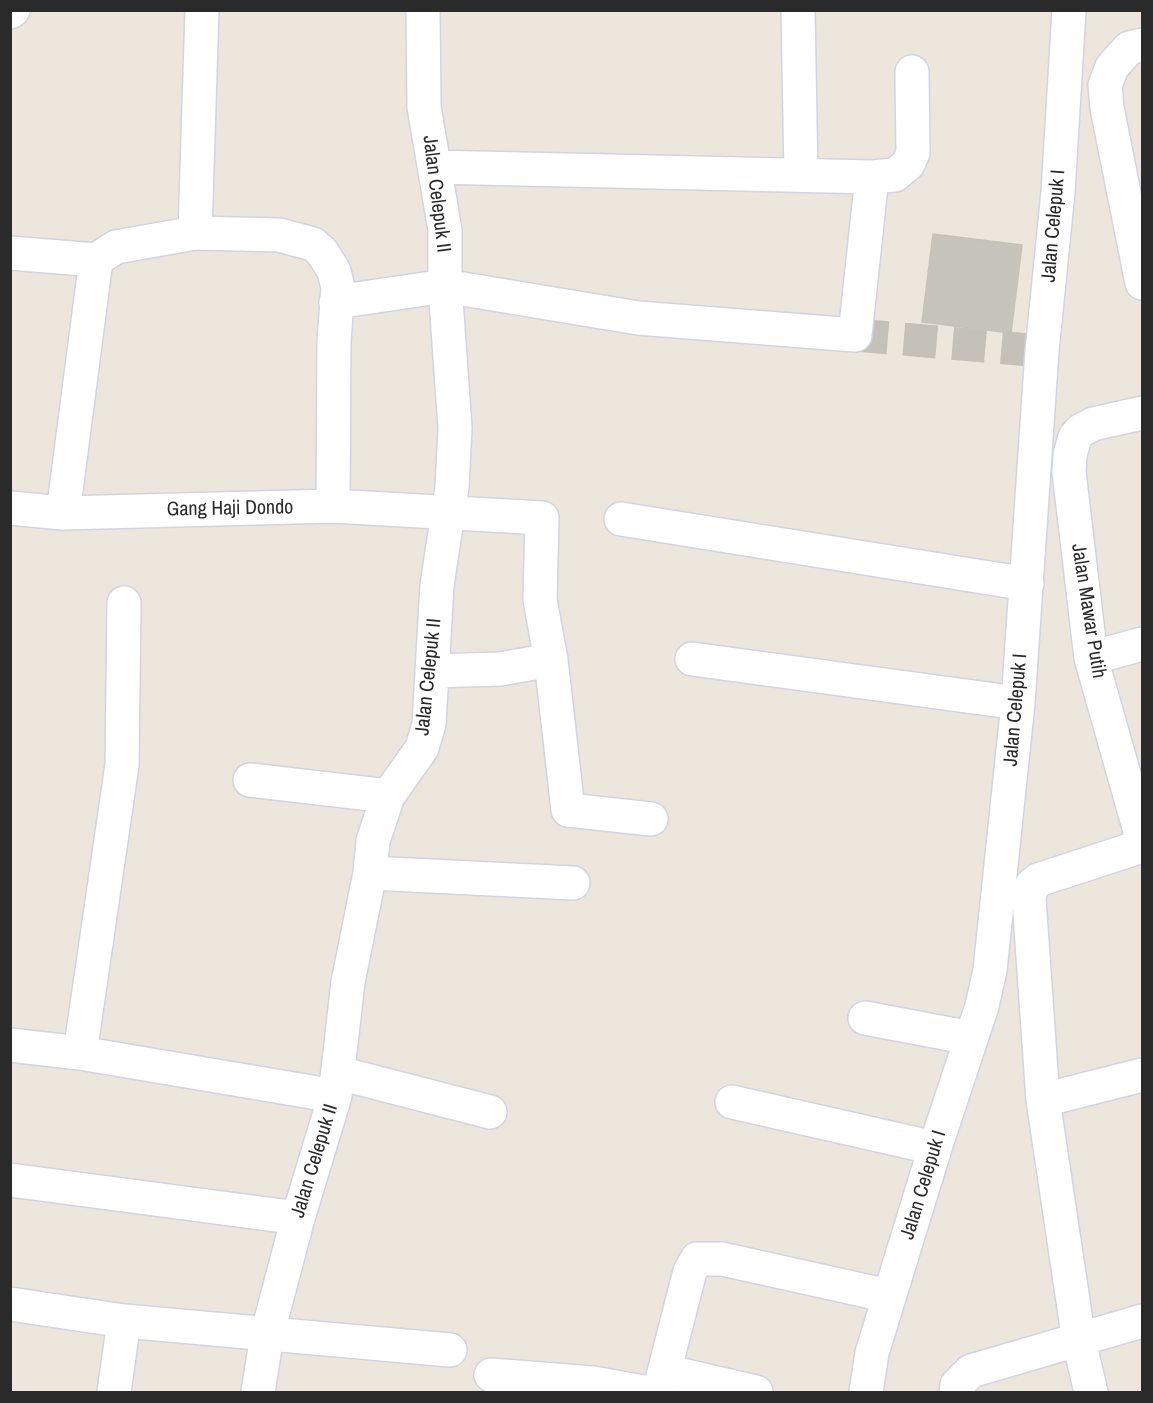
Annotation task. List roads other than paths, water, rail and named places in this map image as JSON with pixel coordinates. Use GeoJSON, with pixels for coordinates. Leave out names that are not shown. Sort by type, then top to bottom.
{"type":"FeatureCollection","features":[{"type":"Feature","properties":{"kind":"street"},"geometry":{"type":"LineString","coordinates":[[195,233],[202,10]]}},
{"type":"Feature","properties":{"kind":"street","name":"Jalan Celepuk II"},"geometry":{"type":"LineString","coordinates":[[258,1392],[267,1335],[337,1084],[348,982],[370,873],[373,841],[388,796],[422,748],[429,724],[437,585],[448,514],[454,428],[445,286],[445,230],[424,107],[423,10]]}},
{"type":"Feature","properties":{"kind":"street"},"geometry":{"type":"LineString","coordinates":[[798,10],[801,175]]}},
{"type":"Feature","properties":{"kind":"street","name":"Jalan Celepuk I"},"geometry":{"type":"LineString","coordinates":[[866,1392],[872,1353],[971,1038],[990,970],[1018,703],[1042,351],[1058,192],[1069,10]]}},
{"type":"Feature","properties":{"kind":"street"},"geometry":{"type":"LineString","coordinates":[[1143,45],[1130,48],[1113,67],[1105,85],[1107,108],[1143,283]]}},
{"type":"Feature","properties":{"kind":"street"},"geometry":{"type":"LineString","coordinates":[[434,167],[872,177],[895,175],[908,164],[913,153],[912,72]]}},
{"type":"Feature","properties":{"kind":"street"},"geometry":{"type":"LineString","coordinates":[[336,302],[445,286],[638,318],[855,335],[872,177]]}},
{"type":"Feature","properties":{"kind":"street"},"geometry":{"type":"LineString","coordinates":[[10,253],[96,260],[116,246],[195,233],[279,235],[313,244],[322,252],[334,271],[338,288],[334,341],[333,506]]}},
{"type":"Feature","properties":{"kind":"street"},"geometry":{"type":"LineString","coordinates":[[63,513],[96,260]]}},
{"type":"Feature","properties":{"kind":"street","name":"Jalan Mawar Putih"},"geometry":{"type":"LineString","coordinates":[[1143,413],[1093,424],[1080,431],[1075,437],[1069,472],[1091,658],[1143,838]]}},
{"type":"Feature","properties":{"kind":"street","name":"Gang Haji Dondo"},"geometry":{"type":"LineString","coordinates":[[10,508],[63,513],[333,506],[542,518],[540,600],[552,660]]}},
{"type":"Feature","properties":{"kind":"street"},"geometry":{"type":"LineString","coordinates":[[621,519],[1027,584]]}},
{"type":"Feature","properties":{"kind":"street"},"geometry":{"type":"LineString","coordinates":[[80,1053],[122,765],[124,603]]}},
{"type":"Feature","properties":{"kind":"street"},"geometry":{"type":"LineString","coordinates":[[1091,658],[1143,644]]}},
{"type":"Feature","properties":{"kind":"street"},"geometry":{"type":"LineString","coordinates":[[692,659],[1018,703]]}},
{"type":"Feature","properties":{"kind":"street"},"geometry":{"type":"LineString","coordinates":[[432,670],[500,669],[552,660],[568,810],[651,819]]}},
{"type":"Feature","properties":{"kind":"street"},"geometry":{"type":"LineString","coordinates":[[250,780],[388,796]]}},
{"type":"Feature","properties":{"kind":"street"},"geometry":{"type":"LineString","coordinates":[[1091,1392],[1079,1341],[1043,1100],[1030,890],[1038,880],[1143,846]]}},
{"type":"Feature","properties":{"kind":"street"},"geometry":{"type":"LineString","coordinates":[[370,873],[573,883]]}},
{"type":"Feature","properties":{"kind":"street"},"geometry":{"type":"LineString","coordinates":[[865,1018],[971,1038]]}},
{"type":"Feature","properties":{"kind":"street"},"geometry":{"type":"LineString","coordinates":[[10,1045],[337,1084],[490,1112]]}},
{"type":"Feature","properties":{"kind":"street"},"geometry":{"type":"LineString","coordinates":[[1043,1100],[1143,1075]]}},
{"type":"Feature","properties":{"kind":"street"},"geometry":{"type":"LineString","coordinates":[[732,1102],[935,1148]]}},
{"type":"Feature","properties":{"kind":"street"},"geometry":{"type":"LineString","coordinates":[[10,1180],[298,1218]]}},
{"type":"Feature","properties":{"kind":"street"},"geometry":{"type":"LineString","coordinates":[[656,1385],[690,1271],[697,1259],[722,1259],[890,1296]]}},
{"type":"Feature","properties":{"kind":"street"},"geometry":{"type":"LineString","coordinates":[[10,1304],[124,1321],[450,1350]]}},
{"type":"Feature","properties":{"kind":"street"},"geometry":{"type":"LineString","coordinates":[[114,1392],[124,1321]]}},
{"type":"Feature","properties":{"kind":"street"},"geometry":{"type":"LineString","coordinates":[[956,1392],[957,1385],[971,1371],[1143,1321]]}},
{"type":"Feature","properties":{"kind":"street"},"geometry":{"type":"LineString","coordinates":[[491,1375],[756,1392]]}},
{"type":"Feature","properties":{"kind":"tunnel"},"geometry":{"type":"LineString","coordinates":[[855,335],[1042,351]]}}]}
